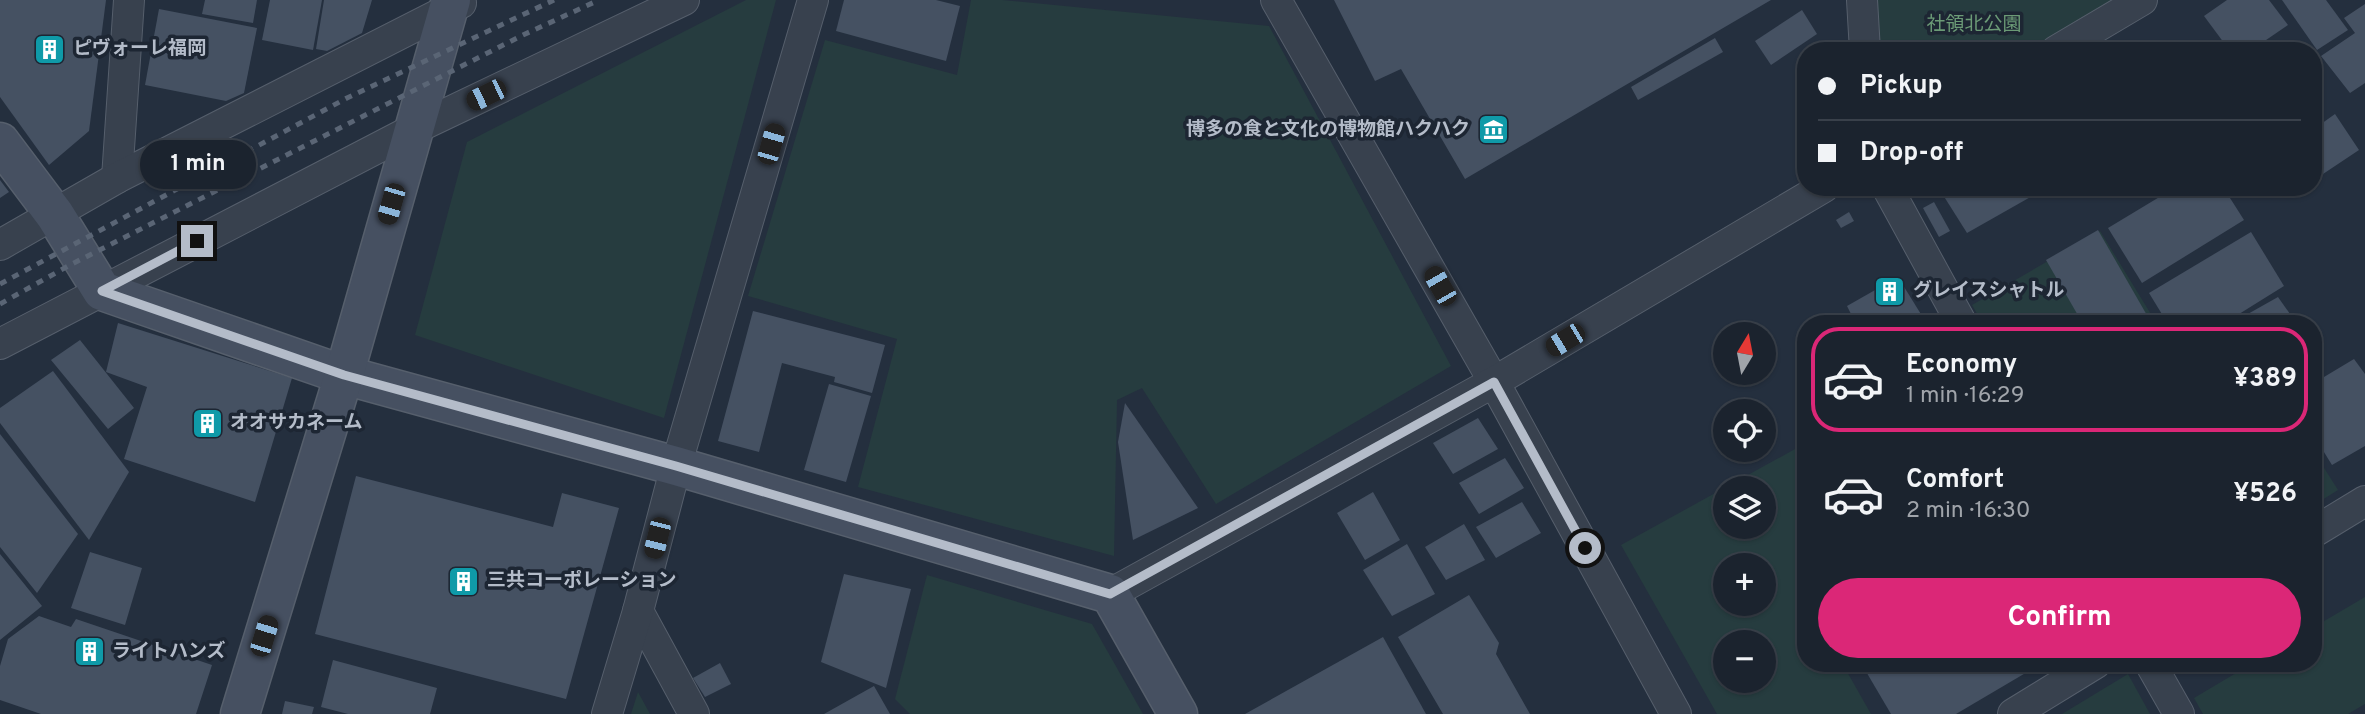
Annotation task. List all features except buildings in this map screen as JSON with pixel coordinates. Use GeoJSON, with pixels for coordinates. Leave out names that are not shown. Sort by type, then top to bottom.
{"type":"FeatureCollection","features":[{"type":"Feature","properties":{"kind":"street"},"geometry":{"type":"LineString","coordinates":[[117,178],[129,0]]}},
{"type":"Feature","properties":{"kind":"street"},"geometry":{"type":"LineString","coordinates":[[0,344],[412,130],[684,0]]}},
{"type":"Feature","properties":{"kind":"street"},"geometry":{"type":"LineString","coordinates":[[607,714],[638,611],[676,466],[813,0]]}},
{"type":"Feature","properties":{"kind":"street"},"geometry":{"type":"LineString","coordinates":[[1276,0],[1494,382],[1676,714]]}},
{"type":"Feature","properties":{"kind":"street"},"geometry":{"type":"LineString","coordinates":[[1862,0],[1864,42]]}},
{"type":"Feature","properties":{"kind":"street"},"geometry":{"type":"LineString","coordinates":[[2071,42],[2142,0]]}},
{"type":"Feature","properties":{"kind":"street"},"geometry":{"type":"LineString","coordinates":[[0,245],[117,178],[455,3]]}},
{"type":"Feature","properties":{"kind":"street"},"geometry":{"type":"LineString","coordinates":[[240,714],[344,375],[412,130],[455,3]]}},
{"type":"Feature","properties":{"kind":"street"},"geometry":{"type":"LineString","coordinates":[[0,142],[55,215],[102,291],[344,375],[676,466],[1110,594],[1178,714]]}},
{"type":"Feature","properties":{"kind":"street"},"geometry":{"type":"LineString","coordinates":[[1110,594],[1494,382],[1809,196]]}},
{"type":"Feature","properties":{"kind":"street"},"geometry":{"type":"LineString","coordinates":[[1892,196],[1957,315]]}},
{"type":"Feature","properties":{"kind":"street"},"geometry":{"type":"LineString","coordinates":[[2322,527],[2365,501]]}},
{"type":"Feature","properties":{"kind":"street"},"geometry":{"type":"LineString","coordinates":[[638,611],[694,714]]}},
{"type":"Feature","properties":{"kind":"street"},"geometry":{"type":"LineString","coordinates":[[2013,714],[2081,672]]}},
{"type":"Feature","properties":{"kind":"street"},"geometry":{"type":"LineString","coordinates":[[2155,672],[2179,714]]}},
{"type":"Feature","properties":{"kind":"green space"},"geometry":{"type":"Polygon","coordinates":[[[746,0],[776,0],[664,418],[415,335],[467,142],[746,0]]]}},
{"type":"Feature","properties":{"kind":"green space"},"geometry":{"type":"Polygon","coordinates":[[[971,0],[1002,0],[1269,26],[1451,366],[1216,504],[1142,388],[1117,400],[1114,556],[858,487],[897,339],[748,296],[825,40],[957,75],[971,0]]]}},
{"type":"Feature","properties":{"kind":"green space","name":"社領北公園"},"geometry":{"type":"Polygon","coordinates":[[[1872,0],[2120,0],[2047,42],[1874,42],[1872,0]]]}},
{"type":"Feature","properties":{"kind":"green space"},"geometry":{"type":"Polygon","coordinates":[[[2100,231],[2151,315],[1978,315],[1972,305],[2100,231]]]}},
{"type":"Feature","properties":{"kind":"green space"},"geometry":{"type":"Polygon","coordinates":[[[1797,448],[1797,672],[1847,672],[1871,714],[1717,714],[1621,545],[1713,494],[1713,539],[1776,539],[1776,476],[1746,476],[1776,462],[1797,448]]]}},
{"type":"Feature","properties":{"kind":"green space"},"geometry":{"type":"Polygon","coordinates":[[[2322,465],[2338,490],[2322,500],[2322,465]]]}},
{"type":"Feature","properties":{"kind":"green space"},"geometry":{"type":"Polygon","coordinates":[[[927,575],[1092,624],[1143,714],[910,714],[895,699],[927,575]]]}},
{"type":"Feature","properties":{"kind":"green space"},"geometry":{"type":"Polygon","coordinates":[[[2365,597],[2365,704],[2348,714],[2203,714],[2194,698],[2238,672],[2322,672],[2322,622],[2365,597]]]}},
{"type":"Feature","properties":{"kind":"green space"},"geometry":{"type":"Polygon","coordinates":[[[2128,674],[2150,714],[2062,714],[2128,674]]]}},
{"type":"Feature","properties":{"kind":"green space"},"geometry":{"type":"Polygon","coordinates":[[[638,692],[650,714],[631,714],[638,692]]]}},
{"type":"Feature","properties":{"kind":"railway"},"geometry":{"type":"LineString","coordinates":[[0,284],[347,98],[554,0]]}},
{"type":"Feature","properties":{"kind":"railway"},"geometry":{"type":"LineString","coordinates":[[0,304],[70,265],[523,35],[599,0]]}},
{"type":"Feature","properties":{"kind":"place","name":"ピヴォーレ福岡"},"geometry":{"type":"Point","coordinates":[50,49]}},
{"type":"Feature","properties":{"kind":"place","name":"博多の食と文化の博物館ハクハク"},"geometry":{"type":"Point","coordinates":[1493,130]}},
{"type":"Feature","properties":{"kind":"place","name":"グレイスシャトル"},"geometry":{"type":"Point","coordinates":[1890,291]}},
{"type":"Feature","properties":{"kind":"place","name":"オオサカネーム"},"geometry":{"type":"Point","coordinates":[207,423]}},
{"type":"Feature","properties":{"kind":"place","name":"三共コーポレーション"},"geometry":{"type":"Point","coordinates":[464,581]}},
{"type":"Feature","properties":{"kind":"place","name":"ライトハンズ"},"geometry":{"type":"Point","coordinates":[89,652]}},
{"type":"Feature","properties":{"kind":"route"},"geometry":{"type":"LineString","coordinates":[[197,241],[102,291],[344,375],[676,466],[1110,594],[1494,382],[1585,548]]}}]}
